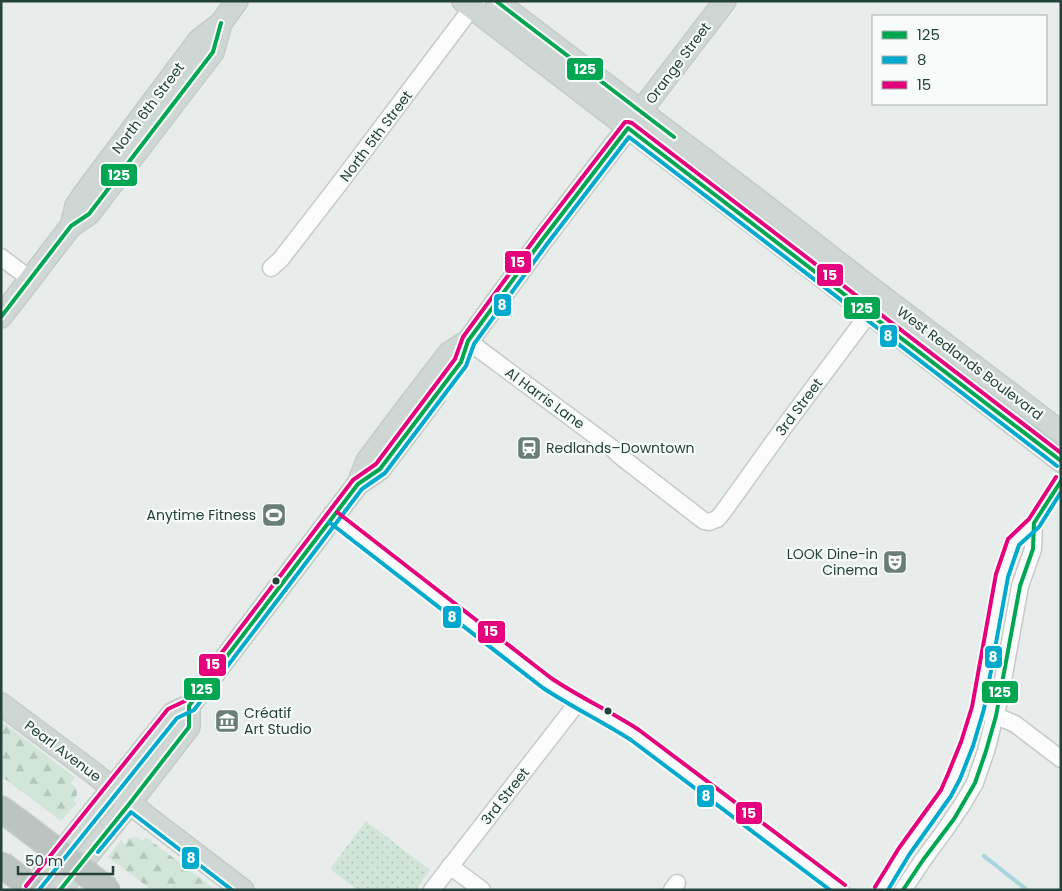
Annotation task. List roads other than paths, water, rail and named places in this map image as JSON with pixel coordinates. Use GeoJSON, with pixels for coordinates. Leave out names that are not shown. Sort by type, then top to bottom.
{"type":"FeatureCollection","features":[{"type":"Feature","properties":{"kind":"highway"},"geometry":{"type":"LineString","coordinates":[[9,815],[108,890]]}},
{"type":"Feature","properties":{"kind":"highway"},"geometry":{"type":"LineString","coordinates":[[1,864],[33,890]]}},
{"type":"Feature","properties":{"kind":"main road","name":"North 6th Street"},"geometry":{"type":"LineString","coordinates":[[1,317],[71,226],[76,206],[98,174],[199,40],[221,23],[236,1]]}},
{"type":"Feature","properties":{"kind":"main road"},"geometry":{"type":"LineString","coordinates":[[496,1],[635,119]]}},
{"type":"Feature","properties":{"kind":"main road","name":"Orange Street"},"geometry":{"type":"LineString","coordinates":[[33,890],[173,713],[190,706],[358,484],[380,469],[385,463],[461,362],[468,340],[726,1]]}},
{"type":"Feature","properties":{"kind":"main road"},"geometry":{"type":"LineString","coordinates":[[471,4],[635,119]]}},
{"type":"Feature","properties":{"kind":"main road","name":"West Redlands Boulevard"},"geometry":{"type":"LineString","coordinates":[[635,119],[754,197],[876,304],[1061,461]]}},
{"type":"Feature","properties":{"kind":"main road","name":"West Redlands Boulevard"},"geometry":{"type":"LineString","coordinates":[[876,304],[1061,432]]}},
{"type":"Feature","properties":{"kind":"main road","name":"Pearl Avenue"},"geometry":{"type":"LineString","coordinates":[[1,704],[96,775],[243,890]]}},
{"type":"Feature","properties":{"kind":"main road","name":"Orange Street"},"geometry":{"type":"LineString","coordinates":[[60,890],[189,727],[190,706]]}},
{"type":"Feature","properties":{"kind":"street","name":"North 5th Street"},"geometry":{"type":"LineString","coordinates":[[271,268],[281,259],[340,184],[471,4]]}},
{"type":"Feature","properties":{"kind":"street"},"geometry":{"type":"LineString","coordinates":[[1,257],[30,279]]}},
{"type":"Feature","properties":{"kind":"street","name":"3rd Street"},"geometry":{"type":"LineString","coordinates":[[718,519],[876,304]]}},
{"type":"Feature","properties":{"kind":"street","name":"Al Harris Lane"},"geometry":{"type":"LineString","coordinates":[[468,340],[612,448],[704,521],[709,522],[718,519]]}},
{"type":"Feature","properties":{"kind":"street"},"geometry":{"type":"LineString","coordinates":[[880,890],[904,852],[946,793],[960,762],[978,708],[1002,574],[1014,541],[1034,523],[1061,482]]}},
{"type":"Feature","properties":{"kind":"street"},"geometry":{"type":"LineString","coordinates":[[333,517],[428,588],[547,683],[635,734],[841,890]]}},
{"type":"Feature","properties":{"kind":"street"},"geometry":{"type":"LineString","coordinates":[[903,890],[954,819],[975,783],[996,716],[1020,586],[1033,549],[1034,523]]}},
{"type":"Feature","properties":{"kind":"street","name":"3rd Street"},"geometry":{"type":"LineString","coordinates":[[432,890],[578,702]]}},
{"type":"Feature","properties":{"kind":"street"},"geometry":{"type":"LineString","coordinates":[[978,708],[1015,724],[1061,759]]}},
{"type":"Feature","properties":{"kind":"street"},"geometry":{"type":"LineString","coordinates":[[450,866],[482,890]]}},
{"type":"Feature","properties":{"kind":"waterway"},"geometry":{"type":"LineString","coordinates":[[984,856],[1027,890]]}},
{"type":"Feature","properties":{"kind":"place","name":"Redlands–Downtown"},"geometry":{"type":"Point","coordinates":[529,448]}},
{"type":"Feature","properties":{"kind":"place","name":"Anytime Fitness"},"geometry":{"type":"Point","coordinates":[274,515]}},
{"type":"Feature","properties":{"kind":"place","name":"LOOK Dine-in Cinema"},"geometry":{"type":"Point","coordinates":[895,562]}},
{"type":"Feature","properties":{"kind":"place","name":"Créatif Art Studio"},"geometry":{"type":"Point","coordinates":[227,721]}}]}
